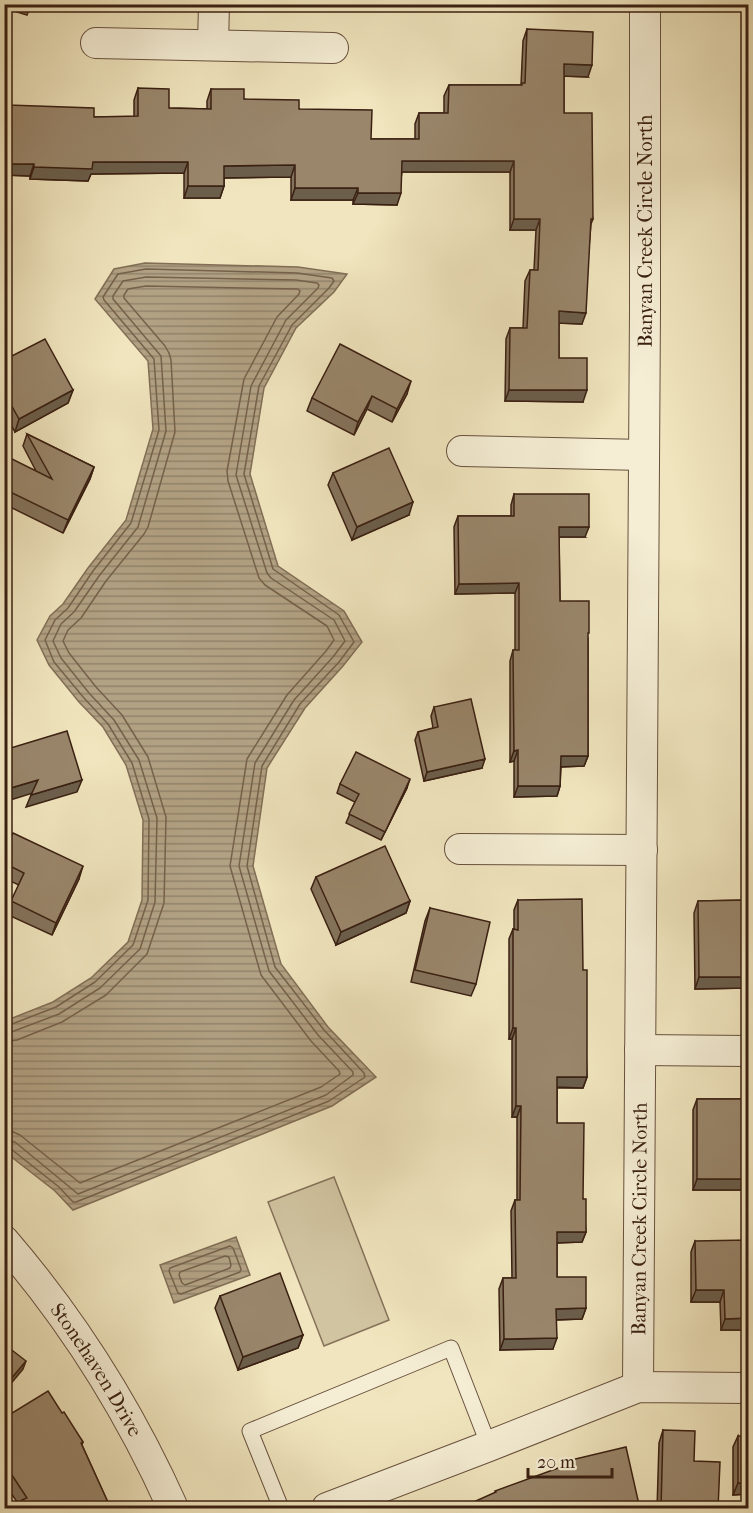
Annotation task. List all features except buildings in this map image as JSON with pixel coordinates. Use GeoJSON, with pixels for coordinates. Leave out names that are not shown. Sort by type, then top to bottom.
{"type":"FeatureCollection","features":[{"type":"Feature","properties":{"kind":"street"},"geometry":{"type":"LineString","coordinates":[[213,4],[213,45]]}},
{"type":"Feature","properties":{"kind":"street","name":"Banyan Creek Circle North"},"geometry":{"type":"LineString","coordinates":[[638,1387],[645,4]]}},
{"type":"Feature","properties":{"kind":"street"},"geometry":{"type":"LineString","coordinates":[[96,44],[333,48]]}},
{"type":"Feature","properties":{"kind":"street"},"geometry":{"type":"LineString","coordinates":[[462,451],[644,455]]}},
{"type":"Feature","properties":{"kind":"street"},"geometry":{"type":"LineString","coordinates":[[460,849],[642,850]]}},
{"type":"Feature","properties":{"kind":"street"},"geometry":{"type":"LineString","coordinates":[[640,1050],[748,1051]]}},
{"type":"Feature","properties":{"kind":"street","name":"Stonehaven Drive"},"geometry":{"type":"LineString","coordinates":[[4,1241],[31,1272],[94,1361],[128,1419],[173,1509]]}},
{"type":"Feature","properties":{"kind":"street"},"geometry":{"type":"LineString","coordinates":[[327,1509],[638,1387],[748,1388]]}},
{"type":"Feature","properties":{"kind":"lane"},"geometry":{"type":"LineString","coordinates":[[281,1509],[250,1431],[451,1348],[489,1446]]}},
{"type":"Feature","properties":{"kind":"shaded area"},"geometry":{"type":"Polygon","coordinates":[[[334,1177],[389,1320],[324,1346],[268,1202],[334,1177]]]}},
{"type":"Feature","properties":{"kind":"water"},"geometry":{"type":"Polygon","coordinates":[[[145,263],[298,267],[347,274],[334,292],[296,328],[264,388],[250,474],[278,566],[344,611],[362,642],[305,708],[267,768],[253,866],[281,964],[328,1027],[376,1077],[332,1106],[73,1210],[55,1191],[5,1152],[5,1019],[53,1002],[91,978],[128,942],[142,900],[143,820],[126,765],[103,727],[49,665],[37,640],[50,616],[63,604],[126,520],[153,429],[148,361],[95,299],[114,269],[145,263]]]}},
{"type":"Feature","properties":{"kind":"water"},"geometry":{"type":"Polygon","coordinates":[[[236,1237],[250,1275],[174,1303],[160,1265],[236,1237]]]}}]}
